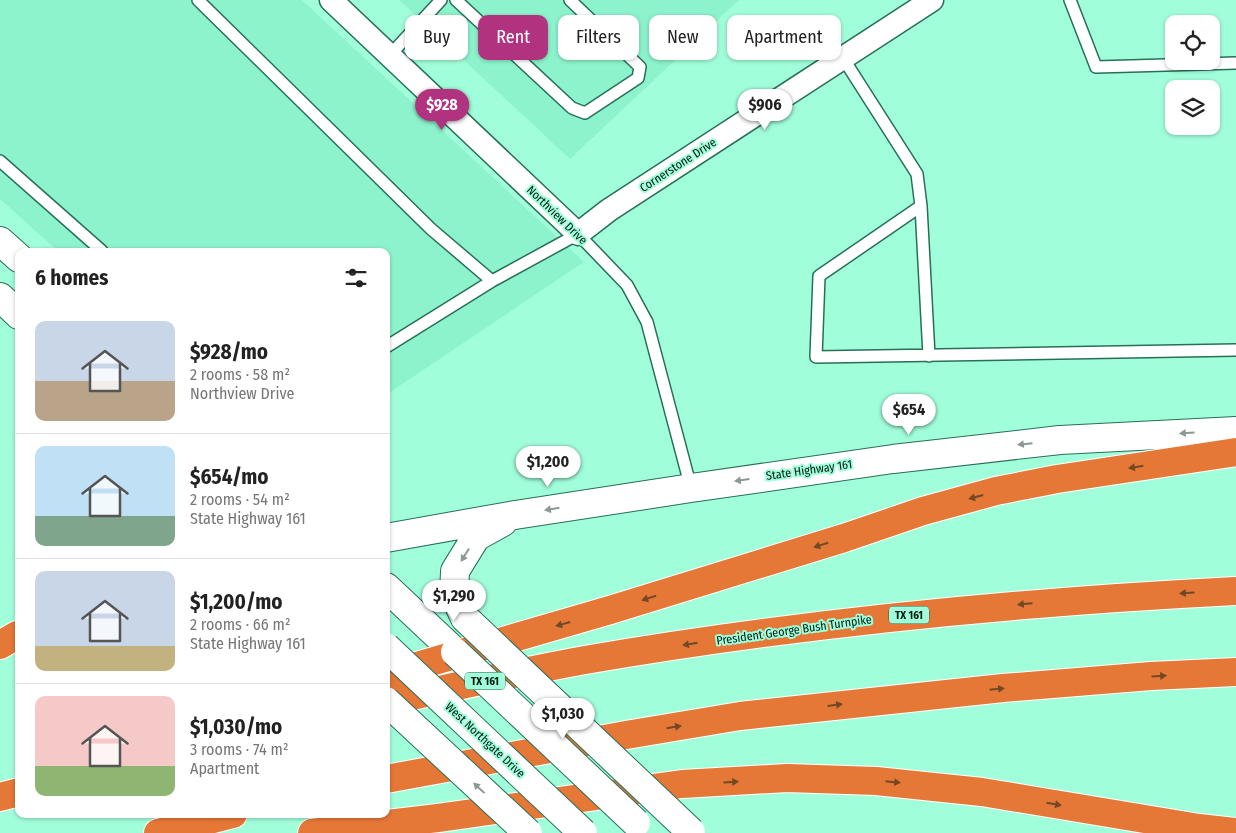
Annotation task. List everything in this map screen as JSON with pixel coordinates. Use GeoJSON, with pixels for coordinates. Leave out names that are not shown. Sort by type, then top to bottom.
{"type":"FeatureCollection","features":[{"type":"Feature","properties":{"kind":"highway"},"geometry":{"type":"LineString","coordinates":[[390,674],[610,610],[844,538],[923,511],[996,491],[1057,479],[1236,452]]}},
{"type":"Feature","properties":{"kind":"highway","name":"President George Bush Turnpike"},"geometry":{"type":"LineString","coordinates":[[390,701],[583,661],[877,618],[1025,604],[1236,591]]}},
{"type":"Feature","properties":{"kind":"highway"},"geometry":{"type":"LineString","coordinates":[[390,778],[740,716],[1003,688],[1151,676],[1236,672]]}},
{"type":"Feature","properties":{"kind":"highway"},"geometry":{"type":"LineString","coordinates":[[312,833],[438,818],[682,784],[787,778],[876,781],[982,792],[1199,828],[1236,832]]}},
{"type":"Feature","properties":{"kind":"highway"},"geometry":{"type":"LineString","coordinates":[[0,797],[15,793]]}},
{"type":"Feature","properties":{"kind":"highway"},"geometry":{"type":"LineString","coordinates":[[158,833],[217,818]]}},
{"type":"Feature","properties":{"kind":"main road"},"geometry":{"type":"LineString","coordinates":[[0,241],[15,254]]}},
{"type":"Feature","properties":{"kind":"main road"},"geometry":{"type":"LineString","coordinates":[[0,298],[15,311]]}},
{"type":"Feature","properties":{"kind":"main road","name":"State Highway 161"},"geometry":{"type":"LineString","coordinates":[[390,537],[515,515],[893,459],[1060,440],[1236,431]]}},
{"type":"Feature","properties":{"kind":"main road"},"geometry":{"type":"LineString","coordinates":[[515,515],[476,537],[455,571],[454,595],[465,618],[692,832]]}},
{"type":"Feature","properties":{"kind":"main road"},"geometry":{"type":"LineString","coordinates":[[390,591],[641,828]]}},
{"type":"Feature","properties":{"kind":"main road","name":"West Northgate Drive"},"geometry":{"type":"LineString","coordinates":[[390,651],[583,833]]}},
{"type":"Feature","properties":{"kind":"main road"},"geometry":{"type":"LineString","coordinates":[[390,706],[528,833]]}},
{"type":"Feature","properties":{"kind":"street","name":"Northview Drive"},"geometry":{"type":"LineString","coordinates":[[331,0],[578,234]]}},
{"type":"Feature","properties":{"kind":"street","name":"Cornerstone Drive"},"geometry":{"type":"LineString","coordinates":[[578,234],[609,210],[932,0]]}},
{"type":"Feature","properties":{"kind":"lane"},"geometry":{"type":"LineString","coordinates":[[198,0],[431,229],[492,281]]}},
{"type":"Feature","properties":{"kind":"lane"},"geometry":{"type":"LineString","coordinates":[[390,55],[441,0]]}},
{"type":"Feature","properties":{"kind":"lane"},"geometry":{"type":"LineString","coordinates":[[456,0],[572,108],[585,113],[638,78],[640,67],[570,0]]}},
{"type":"Feature","properties":{"kind":"lane"},"geometry":{"type":"LineString","coordinates":[[1070,0],[1096,67],[1236,62]]}},
{"type":"Feature","properties":{"kind":"lane"},"geometry":{"type":"LineString","coordinates":[[842,58],[917,174],[922,206],[929,356]]}},
{"type":"Feature","properties":{"kind":"lane"},"geometry":{"type":"LineString","coordinates":[[0,160],[99,248]]}},
{"type":"Feature","properties":{"kind":"lane"},"geometry":{"type":"LineString","coordinates":[[922,206],[819,276],[816,357],[1236,350]]}},
{"type":"Feature","properties":{"kind":"lane"},"geometry":{"type":"LineString","coordinates":[[390,345],[492,281],[578,234]]}},
{"type":"Feature","properties":{"kind":"lane","name":"Northview Drive"},"geometry":{"type":"LineString","coordinates":[[578,234],[627,285],[647,322],[691,488]]}},
{"type":"Feature","properties":{"kind":"shaded area"},"geometry":{"type":"Polygon","coordinates":[[[0,0],[302,0],[584,262],[390,392],[390,248],[55,248],[0,199],[0,0]]]}},
{"type":"Feature","properties":{"kind":"shaded area"},"geometry":{"type":"Polygon","coordinates":[[[399,0],[739,0],[717,21],[717,15],[649,15],[649,60],[675,60],[570,159],[464,60],[468,60],[468,15],[415,15],[399,0]]]}}]}
